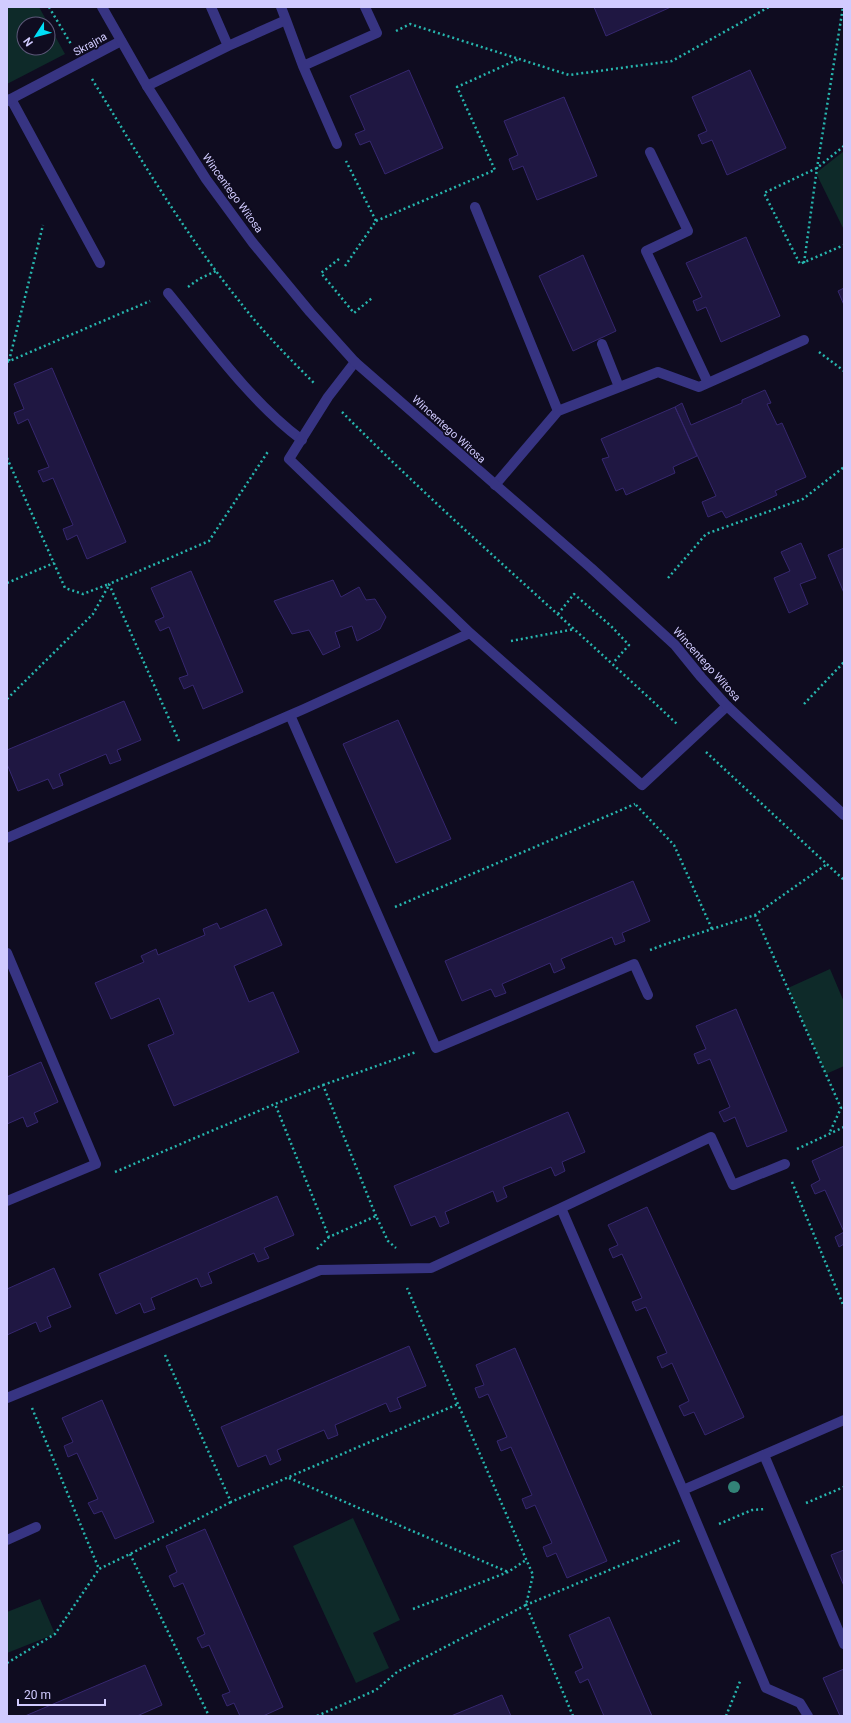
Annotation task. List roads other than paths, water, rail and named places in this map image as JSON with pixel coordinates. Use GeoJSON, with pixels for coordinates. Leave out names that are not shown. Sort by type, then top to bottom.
{"type":"FeatureCollection","features":[{"type":"Feature","properties":{"kind":"street","name":"Wincentego Witosa"},"geometry":{"type":"LineString","coordinates":[[102,7],[147,86],[206,179],[253,243],[310,312],[355,362],[591,568],[675,645],[727,706],[844,815]]}},
{"type":"Feature","properties":{"kind":"street"},"geometry":{"type":"LineString","coordinates":[[212,7],[228,46]]}},
{"type":"Feature","properties":{"kind":"street"},"geometry":{"type":"LineString","coordinates":[[281,7],[337,144]]}},
{"type":"Feature","properties":{"kind":"street"},"geometry":{"type":"LineString","coordinates":[[304,66],[377,33],[366,7]]}},
{"type":"Feature","properties":{"kind":"street"},"geometry":{"type":"LineString","coordinates":[[147,86],[228,46],[286,20]]}},
{"type":"Feature","properties":{"kind":"street","name":"Skrajna"},"geometry":{"type":"LineString","coordinates":[[9,100],[82,63],[121,41]]}},
{"type":"Feature","properties":{"kind":"street"},"geometry":{"type":"LineString","coordinates":[[9,100],[100,263]]}},
{"type":"Feature","properties":{"kind":"street"},"geometry":{"type":"LineString","coordinates":[[650,152],[688,231],[646,251],[708,383]]}},
{"type":"Feature","properties":{"kind":"street"},"geometry":{"type":"LineString","coordinates":[[474,207],[558,411]]}},
{"type":"Feature","properties":{"kind":"street"},"geometry":{"type":"LineString","coordinates":[[168,293],[259,403],[285,427],[302,440]]}},
{"type":"Feature","properties":{"kind":"street"},"geometry":{"type":"LineString","coordinates":[[495,485],[558,411],[658,372],[699,387],[804,340]]}},
{"type":"Feature","properties":{"kind":"street"},"geometry":{"type":"LineString","coordinates":[[602,344],[619,387]]}},
{"type":"Feature","properties":{"kind":"street"},"geometry":{"type":"LineString","coordinates":[[355,362],[328,397],[289,459],[470,633],[642,785],[727,706]]}},
{"type":"Feature","properties":{"kind":"street"},"geometry":{"type":"LineString","coordinates":[[7,838],[290,715],[470,633]]}},
{"type":"Feature","properties":{"kind":"street"},"geometry":{"type":"LineString","coordinates":[[290,715],[436,1048],[634,964],[648,995]]}},
{"type":"Feature","properties":{"kind":"street"},"geometry":{"type":"LineString","coordinates":[[7,953],[96,1164],[7,1201]]}},
{"type":"Feature","properties":{"kind":"street"},"geometry":{"type":"LineString","coordinates":[[7,1398],[320,1270],[431,1268],[711,1137],[732,1185],[785,1164]]}},
{"type":"Feature","properties":{"kind":"street"},"geometry":{"type":"LineString","coordinates":[[561,1208],[683,1490],[766,1688],[800,1703],[808,1716]]}},
{"type":"Feature","properties":{"kind":"street"},"geometry":{"type":"LineString","coordinates":[[683,1490],[844,1420]]}},
{"type":"Feature","properties":{"kind":"street"},"geometry":{"type":"LineString","coordinates":[[764,1455],[844,1644]]}},
{"type":"Feature","properties":{"kind":"street"},"geometry":{"type":"LineString","coordinates":[[7,1540],[36,1527]]}}]}
